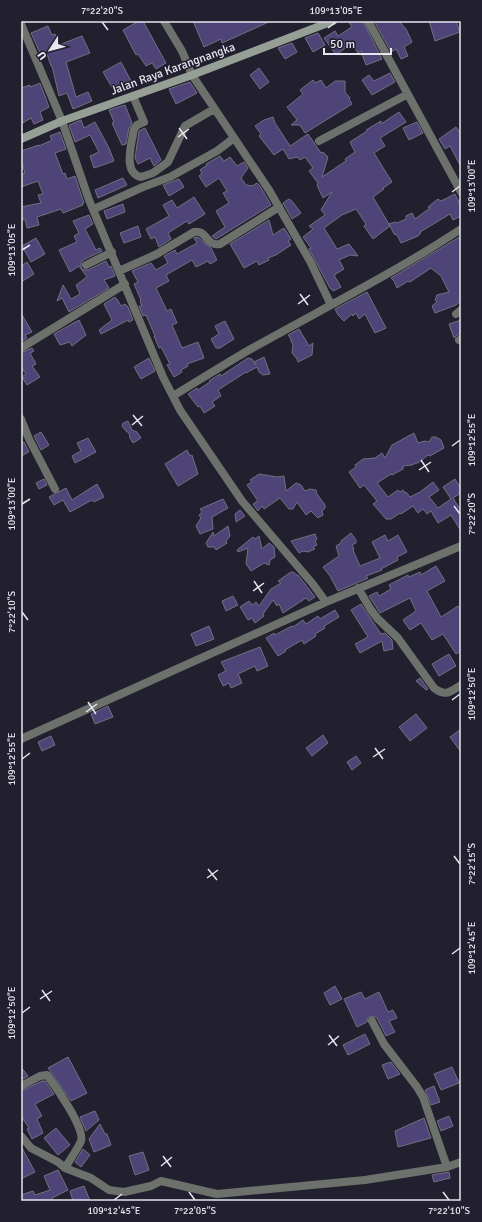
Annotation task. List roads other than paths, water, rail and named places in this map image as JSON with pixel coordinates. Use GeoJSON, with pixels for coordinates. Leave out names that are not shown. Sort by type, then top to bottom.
{"type":"FeatureCollection","features":[{"type":"Feature","properties":{"kind":"street"},"geometry":{"type":"LineString","coordinates":[[26,21],[21,24],[62,121],[94,209],[163,377],[180,410],[242,501],[312,583],[326,602]]}},
{"type":"Feature","properties":{"kind":"street"},"geometry":{"type":"LineString","coordinates":[[164,21],[182,51],[192,76],[279,207],[310,261],[331,305]]}},
{"type":"Feature","properties":{"kind":"street","name":"Jalan Raya Karangnangka"},"geometry":{"type":"LineString","coordinates":[[21,139],[62,121],[192,76],[333,21]]}},
{"type":"Feature","properties":{"kind":"street"},"geometry":{"type":"LineString","coordinates":[[368,21],[461,192]]}},
{"type":"Feature","properties":{"kind":"street"},"geometry":{"type":"LineString","coordinates":[[319,141],[408,94]]}},
{"type":"Feature","properties":{"kind":"street"},"geometry":{"type":"LineString","coordinates":[[133,96],[144,120],[143,123],[137,125],[134,129],[129,162],[134,174],[141,177],[153,173],[168,162],[184,126],[214,109]]}},
{"type":"Feature","properties":{"kind":"street"},"geometry":{"type":"LineString","coordinates":[[94,209],[170,176],[217,151],[234,138]]}},
{"type":"Feature","properties":{"kind":"street"},"geometry":{"type":"LineString","coordinates":[[120,271],[157,254],[194,232],[198,231],[203,233],[212,244],[220,244],[279,207]]}},
{"type":"Feature","properties":{"kind":"street"},"geometry":{"type":"LineString","coordinates":[[173,396],[248,351],[423,253],[461,229]]}},
{"type":"Feature","properties":{"kind":"street"},"geometry":{"type":"LineString","coordinates":[[86,265],[112,252]]}},
{"type":"Feature","properties":{"kind":"street"},"geometry":{"type":"LineString","coordinates":[[21,348],[125,284]]}},
{"type":"Feature","properties":{"kind":"street"},"geometry":{"type":"LineString","coordinates":[[21,419],[29,439],[55,489]]}},
{"type":"Feature","properties":{"kind":"street"},"geometry":{"type":"LineString","coordinates":[[21,739],[326,602],[461,546]]}},
{"type":"Feature","properties":{"kind":"street"},"geometry":{"type":"LineString","coordinates":[[358,588],[371,610],[378,619],[398,638],[434,688],[440,693],[445,694],[461,685]]}},
{"type":"Feature","properties":{"kind":"street"},"geometry":{"type":"LineString","coordinates":[[372,1021],[384,1044],[423,1097],[447,1167]]}},
{"type":"Feature","properties":{"kind":"street"},"geometry":{"type":"LineString","coordinates":[[21,1086],[40,1076],[47,1075],[77,1122],[82,1136],[81,1142],[65,1168]]}},
{"type":"Feature","properties":{"kind":"street"},"geometry":{"type":"LineString","coordinates":[[21,1136],[31,1148],[58,1162],[65,1168],[91,1178],[109,1190],[124,1192],[151,1186],[161,1181],[218,1198],[365,1180],[447,1167],[461,1162]]}}]}
